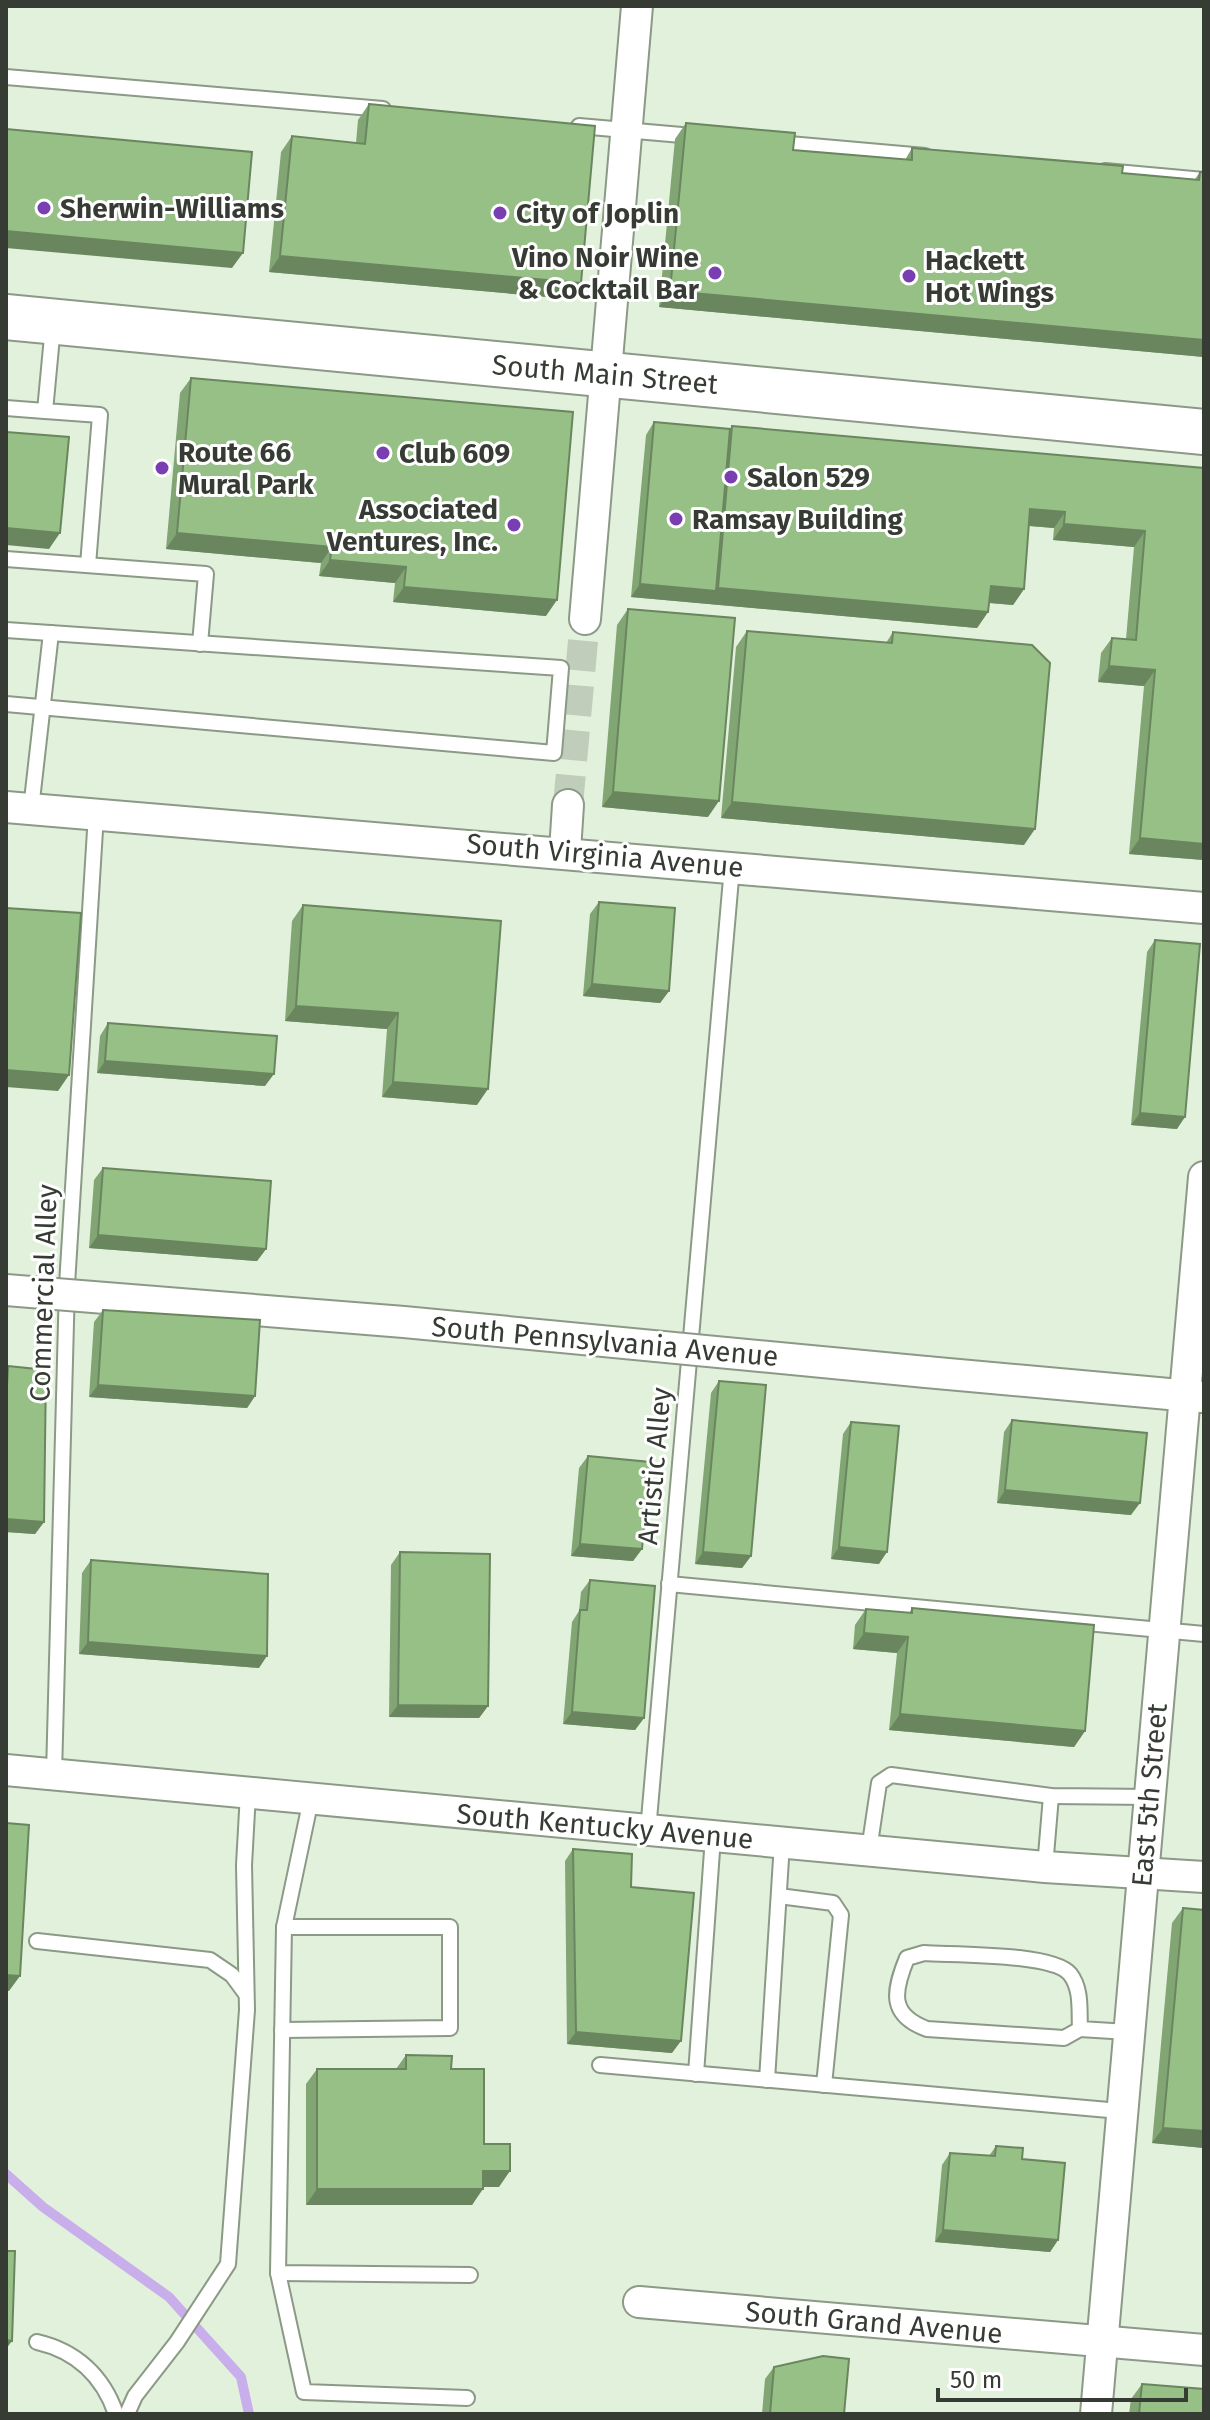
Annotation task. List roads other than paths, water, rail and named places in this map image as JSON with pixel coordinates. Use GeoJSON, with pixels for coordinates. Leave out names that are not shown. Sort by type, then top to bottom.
{"type":"FeatureCollection","features":[{"type":"Feature","properties":{"kind":"main road","name":"South Main Street"},"geometry":{"type":"LineString","coordinates":[[6,317],[1204,432]]}},
{"type":"Feature","properties":{"kind":"street"},"geometry":{"type":"LineString","coordinates":[[585,619],[637,6]]}},
{"type":"Feature","properties":{"kind":"street"},"geometry":{"type":"LineString","coordinates":[[565,851],[568,805]]}},
{"type":"Feature","properties":{"kind":"street","name":"South Virginia Avenue"},"geometry":{"type":"LineString","coordinates":[[19,808],[565,851],[1204,908]]}},
{"type":"Feature","properties":{"kind":"street","name":"East 5th Street"},"geometry":{"type":"LineString","coordinates":[[1096,2414],[1164,1630],[1194,1396],[1204,1177]]}},
{"type":"Feature","properties":{"kind":"street","name":"South Pennsylvania Avenue"},"geometry":{"type":"LineString","coordinates":[[6,1290],[404,1322],[1194,1396]]}},
{"type":"Feature","properties":{"kind":"street","name":"South Kentucky Avenue"},"geometry":{"type":"LineString","coordinates":[[6,1770],[1045,1867],[1204,1877]]}},
{"type":"Feature","properties":{"kind":"street","name":"South Grand Avenue"},"geometry":{"type":"LineString","coordinates":[[639,2302],[1204,2350]]}},
{"type":"Feature","properties":{"kind":"lane"},"geometry":{"type":"LineString","coordinates":[[6,77],[401,111]]}},
{"type":"Feature","properties":{"kind":"lane"},"geometry":{"type":"LineString","coordinates":[[559,124],[714,138]]}},
{"type":"Feature","properties":{"kind":"lane"},"geometry":{"type":"LineString","coordinates":[[762,142],[935,157]]}},
{"type":"Feature","properties":{"kind":"lane"},"geometry":{"type":"LineString","coordinates":[[1093,170],[1204,180]]}},
{"type":"Feature","properties":{"kind":"lane"},"geometry":{"type":"LineString","coordinates":[[45,411],[53,321]]}},
{"type":"Feature","properties":{"kind":"lane"},"geometry":{"type":"LineString","coordinates":[[6,408],[100,415],[88,565]]}},
{"type":"Feature","properties":{"kind":"lane"},"geometry":{"type":"LineString","coordinates":[[6,559],[206,574],[200,644]]}},
{"type":"Feature","properties":{"kind":"lane"},"geometry":{"type":"LineString","coordinates":[[6,630],[561,668],[554,753],[6,704]]}},
{"type":"Feature","properties":{"kind":"lane"},"geometry":{"type":"LineString","coordinates":[[19,808],[43,707],[51,633]]}},
{"type":"Feature","properties":{"kind":"lane","name":"Commercial Alley"},"geometry":{"type":"LineString","coordinates":[[54,1774],[67,1285],[96,814]]}},
{"type":"Feature","properties":{"kind":"lane","name":"Artistic Alley"},"geometry":{"type":"LineString","coordinates":[[648,1831],[732,867]]}},
{"type":"Feature","properties":{"kind":"lane"},"geometry":{"type":"LineString","coordinates":[[669,1584],[1204,1634]]}},
{"type":"Feature","properties":{"kind":"lane"},"geometry":{"type":"LineString","coordinates":[[869,1850],[879,1783],[891,1775],[1051,1796],[1150,1797]]}},
{"type":"Feature","properties":{"kind":"lane"},"geometry":{"type":"LineString","coordinates":[[127,2414],[135,2396],[177,2342],[228,2264],[247,1994],[244,1865],[248,1793]]}},
{"type":"Feature","properties":{"kind":"lane"},"geometry":{"type":"LineString","coordinates":[[1045,1867],[1051,1796]]}},
{"type":"Feature","properties":{"kind":"lane"},"geometry":{"type":"LineString","coordinates":[[311,1799],[284,1927],[278,2273],[304,2392],[467,2398]]}},
{"type":"Feature","properties":{"kind":"lane"},"geometry":{"type":"LineString","coordinates":[[696,2074],[713,1837]]}},
{"type":"Feature","properties":{"kind":"lane"},"geometry":{"type":"LineString","coordinates":[[767,2080],[782,1843]]}},
{"type":"Feature","properties":{"kind":"lane"},"geometry":{"type":"LineString","coordinates":[[779,1896],[833,1903],[841,1915],[824,2085]]}},
{"type":"Feature","properties":{"kind":"lane"},"geometry":{"type":"LineString","coordinates":[[282,2030],[450,2028],[450,1927],[284,1927]]}},
{"type":"Feature","properties":{"kind":"lane"},"geometry":{"type":"LineString","coordinates":[[37,1941],[210,1960],[232,1975],[247,1994]]}},
{"type":"Feature","properties":{"kind":"lane"},"geometry":{"type":"LineString","coordinates":[[1080,2029],[1078,1988],[1069,1972],[1046,1962],[924,1953],[907,1958],[899,1977],[897,2008],[907,2021],[927,2029],[1064,2038],[1080,2029],[1128,2032]]}},
{"type":"Feature","properties":{"kind":"lane"},"geometry":{"type":"LineString","coordinates":[[600,2065],[1120,2111]]}},
{"type":"Feature","properties":{"kind":"lane"},"geometry":{"type":"LineString","coordinates":[[278,2273],[470,2275]]}},
{"type":"Feature","properties":{"kind":"lane"},"geometry":{"type":"LineString","coordinates":[[37,2342],[61,2348],[83,2363],[106,2387],[116,2414]]}},
{"type":"Feature","properties":{"kind":"waterway"},"geometry":{"type":"LineString","coordinates":[[6,2174],[43,2207],[169,2297],[241,2377],[249,2414]]}},
{"type":"Feature","properties":{"kind":"tunnel"},"geometry":{"type":"LineString","coordinates":[[568,805],[585,619]]}},
{"type":"Feature","properties":{"kind":"place","name":"Sherwin-Williams"},"geometry":{"type":"Point","coordinates":[44,208]}},
{"type":"Feature","properties":{"kind":"place","name":"City of Joplin"},"geometry":{"type":"Point","coordinates":[500,213]}},
{"type":"Feature","properties":{"kind":"place","name":"Vino Noir Wine & Cocktail Bar"},"geometry":{"type":"Point","coordinates":[715,273]}},
{"type":"Feature","properties":{"kind":"place","name":"Hackett Hot Wings"},"geometry":{"type":"Point","coordinates":[909,276]}},
{"type":"Feature","properties":{"kind":"place","name":"Club 609"},"geometry":{"type":"Point","coordinates":[383,453]}},
{"type":"Feature","properties":{"kind":"place","name":"Route 66 Mural Park"},"geometry":{"type":"Point","coordinates":[162,468]}},
{"type":"Feature","properties":{"kind":"place","name":"Salon 529"},"geometry":{"type":"Point","coordinates":[731,477]}},
{"type":"Feature","properties":{"kind":"place","name":"Ramsay Building"},"geometry":{"type":"Point","coordinates":[676,519]}},
{"type":"Feature","properties":{"kind":"place","name":"Associated Ventures, Inc."},"geometry":{"type":"Point","coordinates":[514,525]}}]}
